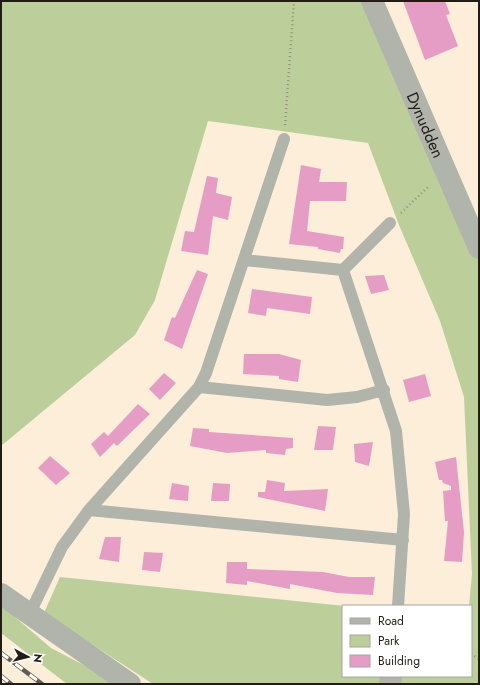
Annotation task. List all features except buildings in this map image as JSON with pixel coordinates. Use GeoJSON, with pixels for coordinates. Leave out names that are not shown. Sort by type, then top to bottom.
{"type":"FeatureCollection","features":[{"type":"Feature","properties":{"kind":"street","name":"Dynudden"},"geometry":{"type":"LineString","coordinates":[[372,1],[479,248]]}},
{"type":"Feature","properties":{"kind":"street"},"geometry":{"type":"LineString","coordinates":[[1,594],[29,615],[130,684]]}},
{"type":"Feature","properties":{"kind":"lane"},"geometry":{"type":"LineString","coordinates":[[29,615],[62,547],[89,510],[199,387],[206,373],[284,139]]}},
{"type":"Feature","properties":{"kind":"lane"},"geometry":{"type":"LineString","coordinates":[[343,270],[390,223]]}},
{"type":"Feature","properties":{"kind":"lane"},"geometry":{"type":"LineString","coordinates":[[244,260],[343,270]]}},
{"type":"Feature","properties":{"kind":"lane"},"geometry":{"type":"LineString","coordinates":[[343,270],[384,390],[396,431],[402,488],[403,540],[398,605]]}},
{"type":"Feature","properties":{"kind":"lane"},"geometry":{"type":"LineString","coordinates":[[199,387],[327,400],[357,397],[384,390]]}},
{"type":"Feature","properties":{"kind":"lane"},"geometry":{"type":"LineString","coordinates":[[89,510],[403,540]]}},
{"type":"Feature","properties":{"kind":"path"},"geometry":{"type":"LineString","coordinates":[[284,139],[294,1]]}},
{"type":"Feature","properties":{"kind":"path"},"geometry":{"type":"LineString","coordinates":[[390,223],[446,170]]}},
{"type":"Feature","properties":{"kind":"green space"},"geometry":{"type":"Polygon","coordinates":[[[1,1],[369,1],[479,253],[479,684],[153,684],[44,613],[60,577],[342,606],[342,677],[472,677],[472,605],[469,605],[472,574],[464,397],[440,321],[399,225],[368,143],[208,121],[155,300],[135,335],[1,446],[1,1]]]}},
{"type":"Feature","properties":{"kind":"green space"},"geometry":{"type":"Polygon","coordinates":[[[1,605],[51,648],[101,674],[116,684],[67,684],[1,633],[1,605]]]}},
{"type":"Feature","properties":{"kind":"railway"},"geometry":{"type":"LineString","coordinates":[[1,653],[42,684]]}},
{"type":"Feature","properties":{"kind":"railway"},"geometry":{"type":"LineString","coordinates":[[1,676],[11,684]]}}]}
